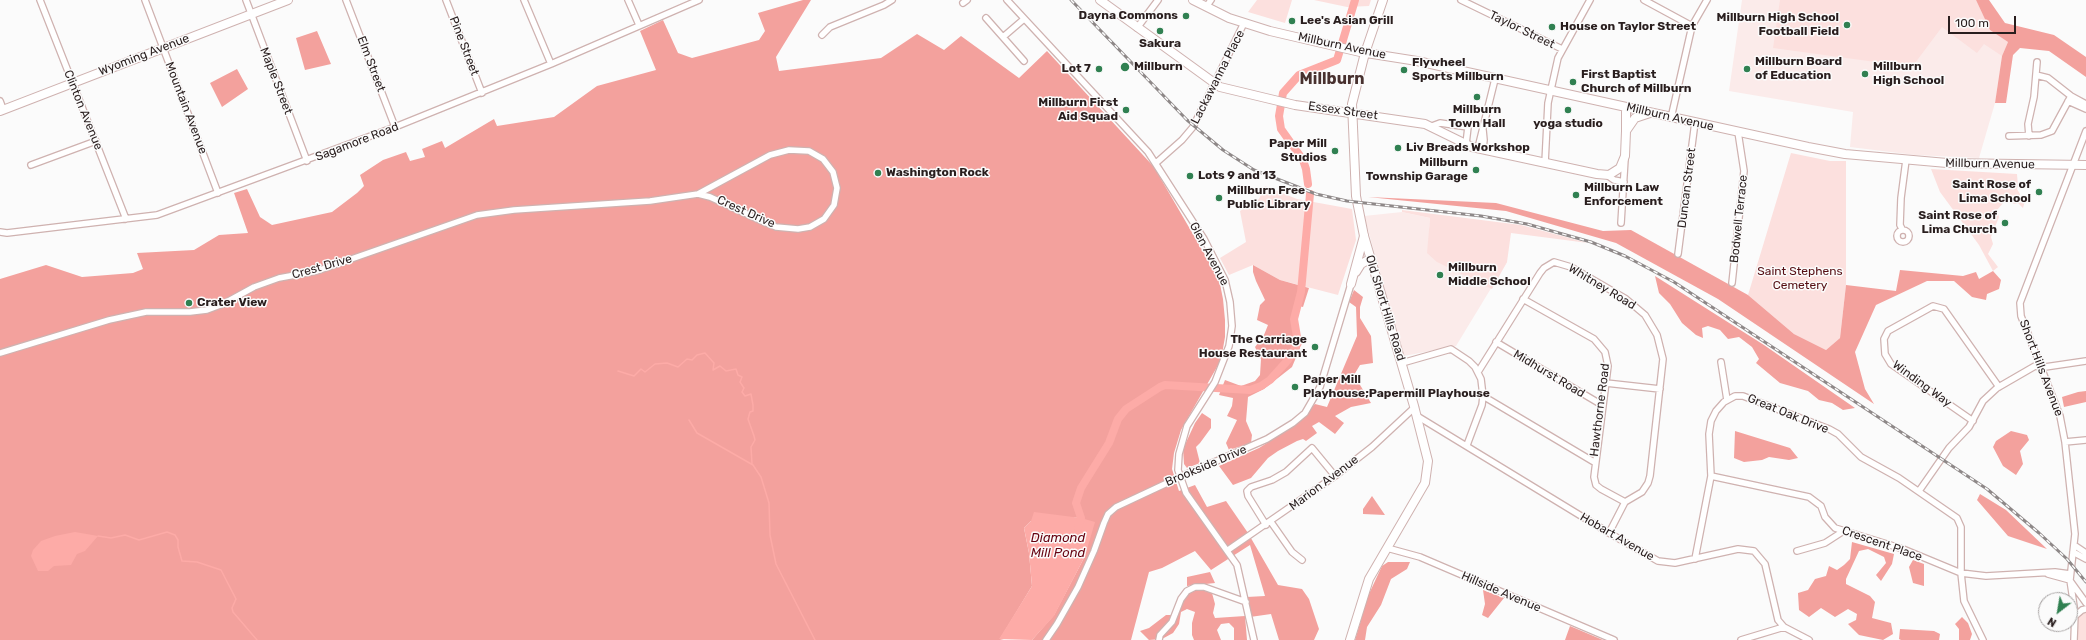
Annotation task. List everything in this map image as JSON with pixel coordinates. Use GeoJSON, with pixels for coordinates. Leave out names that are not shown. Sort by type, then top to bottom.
{"type":"FeatureCollection","features":[{"type":"Feature","properties":{"kind":"main road","name":"Wyoming Avenue"},"geometry":{"type":"LineString","coordinates":[[2,110],[288,0]]}},
{"type":"Feature","properties":{"kind":"main road","name":"Essex Street"},"geometry":{"type":"LineString","coordinates":[[1100,0],[1215,84],[1230,90],[1286,103],[1393,118],[1432,126],[1466,144],[1480,149],[1607,175]]}},
{"type":"Feature","properties":{"kind":"main road","name":"Millburn Avenue"},"geometry":{"type":"LineString","coordinates":[[1193,0],[1208,3],[1244,23],[1349,50],[1417,61],[1671,118],[1842,153],[1906,160],[1985,165],[2086,165]]}},
{"type":"Feature","properties":{"kind":"main road","name":"Old Short Hills Road"},"geometry":{"type":"LineString","coordinates":[[1350,640],[1369,579],[1425,483],[1428,461],[1416,411],[1364,236],[1356,196],[1351,113],[1365,53],[1383,0]]}},
{"type":"Feature","properties":{"kind":"main road"},"geometry":{"type":"LineString","coordinates":[[1607,175],[1616,172],[1620,168],[1625,156],[1626,107]]}},
{"type":"Feature","properties":{"kind":"main road"},"geometry":{"type":"LineString","coordinates":[[1626,131],[1635,118],[1651,113]]}},
{"type":"Feature","properties":{"kind":"main road","name":"Brookside Drive"},"geometry":{"type":"LineString","coordinates":[[1351,284],[1364,236]]}},
{"type":"Feature","properties":{"kind":"main road"},"geometry":{"type":"LineString","coordinates":[[1357,259],[1370,256]]}},
{"type":"Feature","properties":{"kind":"main road","name":"Brookside Drive"},"geometry":{"type":"LineString","coordinates":[[1351,284],[1361,264],[1370,256]]}},
{"type":"Feature","properties":{"kind":"street","name":"Clinton Avenue"},"geometry":{"type":"LineString","coordinates":[[40,0],[126,219]]}},
{"type":"Feature","properties":{"kind":"street","name":"Mountain Avenue"},"geometry":{"type":"LineString","coordinates":[[145,0],[218,193]]}},
{"type":"Feature","properties":{"kind":"street","name":"Maple Street"},"geometry":{"type":"LineString","coordinates":[[246,0],[307,161]]}},
{"type":"Feature","properties":{"kind":"street","name":"Elm Street"},"geometry":{"type":"LineString","coordinates":[[346,0],[395,127]]}},
{"type":"Feature","properties":{"kind":"street","name":"Pine Street"},"geometry":{"type":"LineString","coordinates":[[446,0],[482,93]]}},
{"type":"Feature","properties":{"kind":"street"},"geometry":{"type":"LineString","coordinates":[[524,0],[551,64]]}},
{"type":"Feature","properties":{"kind":"street"},"geometry":{"type":"LineString","coordinates":[[628,0],[639,25]]}},
{"type":"Feature","properties":{"kind":"street","name":"Sagamore Road"},"geometry":{"type":"LineString","coordinates":[[0,232],[8,233],[157,215],[307,161],[482,93],[699,0]]}},
{"type":"Feature","properties":{"kind":"street"},"geometry":{"type":"LineString","coordinates":[[822,35],[830,27],[884,5],[892,0]]}},
{"type":"Feature","properties":{"kind":"street","name":"Glen Avenue"},"geometry":{"type":"LineString","coordinates":[[1007,0],[1131,133],[1156,163],[1204,239],[1228,290],[1230,302],[1231,339],[1227,356],[1215,382],[1187,426],[1182,441],[1178,470],[1186,494],[1228,550],[1240,573],[1254,640]]}},
{"type":"Feature","properties":{"kind":"street"},"geometry":{"type":"LineString","coordinates":[[1137,28],[1158,0]]}},
{"type":"Feature","properties":{"kind":"street","name":"Taylor Street"},"geometry":{"type":"LineString","coordinates":[[1461,0],[1562,49]]}},
{"type":"Feature","properties":{"kind":"street"},"geometry":{"type":"LineString","coordinates":[[1545,163],[1548,103],[1562,49],[1590,0]]}},
{"type":"Feature","properties":{"kind":"street"},"geometry":{"type":"LineString","coordinates":[[1644,0],[1692,26]]}},
{"type":"Feature","properties":{"kind":"street"},"geometry":{"type":"LineString","coordinates":[[1671,118],[1692,26],[1707,0]]}},
{"type":"Feature","properties":{"kind":"street"},"geometry":{"type":"LineString","coordinates":[[986,18],[1024,61]]}},
{"type":"Feature","properties":{"kind":"street"},"geometry":{"type":"LineString","coordinates":[[1003,37],[1024,19]]}},
{"type":"Feature","properties":{"kind":"street","name":"Lackawanna Place"},"geometry":{"type":"LineString","coordinates":[[1156,163],[1190,131],[1215,84],[1244,23]]}},
{"type":"Feature","properties":{"kind":"street"},"geometry":{"type":"LineString","coordinates":[[2029,136],[2028,124],[2033,102],[2037,62]]}},
{"type":"Feature","properties":{"kind":"street"},"geometry":{"type":"LineString","coordinates":[[2036,75],[2048,78],[2069,98],[2086,109]]}},
{"type":"Feature","properties":{"kind":"street"},"geometry":{"type":"LineString","coordinates":[[1480,149],[1495,79]]}},
{"type":"Feature","properties":{"kind":"street"},"geometry":{"type":"LineString","coordinates":[[2069,98],[2086,104]]}},
{"type":"Feature","properties":{"kind":"street"},"geometry":{"type":"LineString","coordinates":[[2009,136],[2041,135],[2052,131],[2069,98]]}},
{"type":"Feature","properties":{"kind":"street"},"geometry":{"type":"LineString","coordinates":[[0,101],[2,110]]}},
{"type":"Feature","properties":{"kind":"street","name":"Duncan Street"},"geometry":{"type":"LineString","coordinates":[[1678,254],[1695,122]]}},
{"type":"Feature","properties":{"kind":"street"},"geometry":{"type":"LineString","coordinates":[[1432,126],[1440,123],[1468,127],[1466,144]]}},
{"type":"Feature","properties":{"kind":"street","name":"Short Hills Avenue"},"geometry":{"type":"LineString","coordinates":[[2072,592],[2070,577],[2075,534],[2065,442],[2060,416],[2021,316],[2020,303],[2086,131]]}},
{"type":"Feature","properties":{"kind":"street","name":"Bodwell Terrace"},"geometry":{"type":"LineString","coordinates":[[1732,283],[1744,171],[1738,132]]}},
{"type":"Feature","properties":{"kind":"street"},"geometry":{"type":"LineString","coordinates":[[31,165],[96,140]]}},
{"type":"Feature","properties":{"kind":"street","name":"Crest Drive"},"geometry":{"type":"LineString","coordinates":[[0,353],[109,320],[146,312],[190,312],[207,310],[223,304],[254,287],[279,278],[317,271],[477,215],[514,210],[650,201],[698,194],[710,196],[776,227],[793,229],[806,228],[824,219],[835,201],[836,180],[826,162],[809,151],[789,150],[770,155],[698,194]]}},
{"type":"Feature","properties":{"kind":"street"},"geometry":{"type":"LineString","coordinates":[[1621,223],[1625,156]]}},
{"type":"Feature","properties":{"kind":"street"},"geometry":{"type":"LineString","coordinates":[[1902,229],[1900,224],[1906,160]]}},
{"type":"Feature","properties":{"kind":"street","name":"Essex Street"},"geometry":{"type":"LineString","coordinates":[[1607,175],[1614,180],[1624,182]]}},
{"type":"Feature","properties":{"kind":"street"},"geometry":{"type":"LineString","coordinates":[[0,236],[8,233]]}},
{"type":"Feature","properties":{"kind":"street","name":"Whitney Road"},"geometry":{"type":"LineString","coordinates":[[1478,372],[1544,268],[1554,262],[1560,262],[1571,266],[1626,299],[1645,315],[1657,335],[1663,359],[1660,389],[1648,483],[1637,496],[1625,502]]}},
{"type":"Feature","properties":{"kind":"street","name":"Brookside Drive"},"geometry":{"type":"LineString","coordinates":[[1046,640],[1078,587],[1108,514],[1122,503],[1267,439],[1293,423],[1305,413],[1320,387],[1351,284]]}},
{"type":"Feature","properties":{"kind":"street","name":"Hawthorne Road"},"geometry":{"type":"LineString","coordinates":[[1523,299],[1599,344],[1604,352],[1607,362],[1606,383],[1594,462],[1594,477],[1596,484],[1605,492],[1625,502]]}},
{"type":"Feature","properties":{"kind":"street","name":"Winding Way"},"geometry":{"type":"LineString","coordinates":[[1973,421],[1891,364],[1885,354],[1884,339],[1888,331],[1933,306],[1944,309],[1999,387]]}},
{"type":"Feature","properties":{"kind":"street","name":"Midhurst Road"},"geometry":{"type":"LineString","coordinates":[[1496,342],[1602,405]]}},
{"type":"Feature","properties":{"kind":"street"},"geometry":{"type":"LineString","coordinates":[[1402,363],[1451,349],[1468,361],[1478,372],[1482,383],[1484,396],[1467,445]]}},
{"type":"Feature","properties":{"kind":"street"},"geometry":{"type":"LineString","coordinates":[[1695,559],[1711,476],[1710,426],[1716,411],[1728,400],[1721,362]]}},
{"type":"Feature","properties":{"kind":"street"},"geometry":{"type":"LineString","coordinates":[[1920,492],[1949,448],[1973,421],[1983,400],[1999,387],[2035,366],[2086,362]]}},
{"type":"Feature","properties":{"kind":"street"},"geometry":{"type":"LineString","coordinates":[[1606,383],[1660,389]]}},
{"type":"Feature","properties":{"kind":"street"},"geometry":{"type":"LineString","coordinates":[[1484,396],[1594,462]]}},
{"type":"Feature","properties":{"kind":"street","name":"Great Oak Drive"},"geometry":{"type":"LineString","coordinates":[[1728,400],[1743,396],[1829,429],[1838,434],[1861,457],[1920,492],[1951,513],[1960,522],[1962,533],[1961,573]]}},
{"type":"Feature","properties":{"kind":"street","name":"Hobart Avenue"},"geometry":{"type":"LineString","coordinates":[[1416,411],[1467,445],[1647,556],[1666,564],[1695,559],[1738,548],[1754,551],[1765,564],[1775,613],[1784,628]]}},
{"type":"Feature","properties":{"kind":"street","name":"Marion Avenue"},"geometry":{"type":"LineString","coordinates":[[1228,550],[1269,524],[1335,476],[1416,411]]}},
{"type":"Feature","properties":{"kind":"street"},"geometry":{"type":"LineString","coordinates":[[2065,442],[2086,440]]}},
{"type":"Feature","properties":{"kind":"street"},"geometry":{"type":"LineString","coordinates":[[1302,560],[1292,552],[1269,524],[1248,496],[1247,490],[1251,487],[1272,480],[1286,472],[1312,448],[1335,476]]}},
{"type":"Feature","properties":{"kind":"street","name":"Crescent Place"},"geometry":{"type":"LineString","coordinates":[[1711,476],[1809,497],[1821,506],[1825,517],[1830,524],[1842,532],[1903,549],[1961,573],[1986,576],[2045,574],[2070,577]]}},
{"type":"Feature","properties":{"kind":"street"},"geometry":{"type":"LineString","coordinates":[[1610,533],[1625,502]]}},
{"type":"Feature","properties":{"kind":"street"},"geometry":{"type":"LineString","coordinates":[[1798,551],[1825,543],[1842,532]]}},
{"type":"Feature","properties":{"kind":"street"},"geometry":{"type":"LineString","coordinates":[[2074,545],[2086,553]]}},
{"type":"Feature","properties":{"kind":"street","name":"Hillside Avenue"},"geometry":{"type":"LineString","coordinates":[[1387,548],[1420,557],[1614,640]]}},
{"type":"Feature","properties":{"kind":"street"},"geometry":{"type":"LineString","coordinates":[[2073,552],[2086,559]]}},
{"type":"Feature","properties":{"kind":"street"},"geometry":{"type":"LineString","coordinates":[[1961,573],[1966,605],[1983,640]]}},
{"type":"Feature","properties":{"kind":"street"},"geometry":{"type":"LineString","coordinates":[[2070,577],[2086,603]]}},
{"type":"Feature","properties":{"kind":"street"},"geometry":{"type":"LineString","coordinates":[[1159,640],[1160,635],[1172,622],[1187,591],[1195,587],[1204,587],[1246,602]]}},
{"type":"Feature","properties":{"kind":"street"},"geometry":{"type":"LineString","coordinates":[[1741,640],[1784,628],[1809,640]]}},
{"type":"Feature","properties":{"kind":"shaded area"},"geometry":{"type":"Polygon","coordinates":[[[803,0],[811,0],[776,57],[779,71],[881,58],[917,34],[944,50],[961,36],[1019,78],[1047,51],[1154,167],[1219,279],[1225,320],[1225,337],[1221,360],[1181,430],[1174,453],[1172,469],[1179,491],[1195,485],[1207,507],[1226,501],[1248,533],[1278,585],[1302,589],[1309,599],[1319,629],[1314,640],[1279,640],[1271,614],[1250,617],[1247,597],[1265,596],[1250,545],[1211,570],[1195,551],[1162,568],[1149,572],[1131,640],[1032,640],[1054,615],[1085,556],[1081,518],[1066,517],[1031,521],[1024,528],[1029,553],[1032,586],[1000,639],[1004,640],[0,640],[0,279],[46,265],[82,277],[133,273],[143,269],[137,253],[194,250],[219,235],[248,233],[234,193],[247,189],[260,217],[272,225],[332,212],[364,186],[360,175],[383,160],[406,152],[410,161],[425,157],[422,149],[442,141],[445,148],[494,119],[497,126],[554,117],[597,86],[656,70],[640,31],[663,20],[678,53],[692,58],[759,40],[765,31],[758,13],[803,0]]]}},
{"type":"Feature","properties":{"kind":"shaded area","name":"Millburn High School"},"geometry":{"type":"Polygon","coordinates":[[[1742,0],[1976,0],[1990,30],[2008,42],[2002,56],[1995,103],[1979,158],[1915,155],[1850,147],[1853,112],[1729,91],[1742,0]]]}},
{"type":"Feature","properties":{"kind":"shaded area"},"geometry":{"type":"Polygon","coordinates":[[[1976,0],[1989,0],[2005,23],[2054,35],[2086,57],[2086,77],[2049,51],[2020,48],[2013,55],[2006,103],[1995,103],[2002,56],[2008,42],[1990,30],[1976,0]]]}},
{"type":"Feature","properties":{"kind":"shaded area"},"geometry":{"type":"Polygon","coordinates":[[[317,31],[331,64],[305,70],[296,38],[317,31]]]}},
{"type":"Feature","properties":{"kind":"shaded area"},"geometry":{"type":"Polygon","coordinates":[[[237,69],[248,89],[222,107],[210,83],[237,69]]]}},
{"type":"Feature","properties":{"kind":"shaded area"},"geometry":{"type":"Polygon","coordinates":[[[1368,197],[1496,203],[1603,231],[1631,230],[1748,295],[1794,334],[1826,350],[1840,338],[1846,285],[1896,291],[1900,270],[1963,276],[1976,272],[1979,279],[1993,271],[2001,280],[1999,289],[1987,294],[1986,300],[1972,297],[1954,281],[1927,281],[1876,305],[1855,352],[1865,389],[1874,404],[1718,299],[1616,243],[1506,211],[1368,197]]]}},
{"type":"Feature","properties":{"kind":"shaded area","name":"Millburn Middle School"},"geometry":{"type":"Polygon","coordinates":[[[1402,212],[1430,218],[1429,232],[1507,262],[1456,346],[1404,356],[1364,216],[1402,212]]]}},
{"type":"Feature","properties":{"kind":"shaded area"},"geometry":{"type":"Polygon","coordinates":[[[1253,265],[1280,280],[1309,288],[1303,307],[1299,306],[1297,313],[1300,348],[1292,367],[1264,389],[1248,397],[1246,421],[1252,435],[1251,443],[1229,450],[1226,443],[1237,420],[1227,416],[1232,406],[1233,398],[1219,395],[1225,380],[1241,386],[1255,381],[1260,375],[1261,359],[1255,347],[1264,335],[1268,325],[1257,320],[1260,305],[1265,300],[1256,281],[1253,272],[1253,265]]]}},
{"type":"Feature","properties":{"kind":"shaded area"},"geometry":{"type":"Polygon","coordinates":[[[1655,276],[1764,345],[1855,408],[1843,410],[1832,403],[1819,400],[1808,391],[1780,383],[1756,363],[1759,359],[1752,347],[1739,337],[1728,339],[1720,330],[1708,326],[1702,328],[1703,338],[1696,335],[1682,323],[1670,304],[1659,293],[1655,276]]]}},
{"type":"Feature","properties":{"kind":"shaded area"},"geometry":{"type":"Polygon","coordinates":[[[1354,290],[1363,297],[1360,307],[1360,318],[1371,336],[1373,363],[1360,365],[1354,375],[1371,403],[1351,407],[1335,416],[1344,423],[1335,434],[1319,422],[1312,426],[1317,433],[1306,441],[1303,439],[1297,441],[1278,451],[1268,458],[1251,478],[1233,485],[1219,466],[1259,448],[1294,426],[1315,404],[1327,407],[1357,336],[1356,307],[1349,302],[1354,290]]]}},
{"type":"Feature","properties":{"kind":"shaded area"},"geometry":{"type":"Polygon","coordinates":[[[2086,391],[2086,402],[2064,407],[2062,397],[2086,391]]]}},
{"type":"Feature","properties":{"kind":"shaded area"},"geometry":{"type":"Polygon","coordinates":[[[1202,413],[1211,419],[1211,428],[1196,447],[1200,463],[1187,468],[1184,464],[1183,449],[1195,423],[1202,413]]]}},
{"type":"Feature","properties":{"kind":"shaded area"},"geometry":{"type":"Polygon","coordinates":[[[1735,431],[1790,448],[1798,458],[1789,460],[1769,457],[1762,460],[1744,462],[1734,458],[1735,431]]]}},
{"type":"Feature","properties":{"kind":"shaded area"},"geometry":{"type":"Polygon","coordinates":[[[2011,431],[2027,435],[2029,440],[2020,451],[2023,464],[2016,475],[2003,466],[1993,447],[1996,441],[2011,431]]]}},
{"type":"Feature","properties":{"kind":"shaded area"},"geometry":{"type":"Polygon","coordinates":[[[1980,494],[2006,510],[2047,549],[2008,536],[1977,500],[1980,494]]]}},
{"type":"Feature","properties":{"kind":"shaded area"},"geometry":{"type":"Polygon","coordinates":[[[1372,496],[1385,515],[1363,514],[1363,509],[1372,496]]]}},
{"type":"Feature","properties":{"kind":"shaded area"},"geometry":{"type":"Polygon","coordinates":[[[1852,542],[1894,554],[1892,564],[1881,581],[1876,575],[1886,563],[1884,557],[1868,549],[1859,551],[1846,579],[1846,584],[1870,596],[1875,602],[1872,618],[1891,623],[1893,634],[1883,640],[1859,635],[1848,624],[1856,620],[1857,614],[1848,609],[1835,617],[1821,608],[1809,617],[1799,610],[1798,593],[1808,590],[1815,579],[1826,576],[1829,566],[1837,570],[1844,565],[1850,559],[1852,542]]]}},
{"type":"Feature","properties":{"kind":"shaded area"},"geometry":{"type":"Polygon","coordinates":[[[1913,560],[1924,564],[1924,586],[1913,583],[1909,567],[1913,560]]]}},
{"type":"Feature","properties":{"kind":"shaded area"},"geometry":{"type":"Polygon","coordinates":[[[1388,562],[1410,562],[1407,569],[1391,579],[1381,605],[1367,627],[1365,640],[1355,640],[1368,596],[1382,566],[1388,562]]]}},
{"type":"Feature","properties":{"kind":"shaded area"},"geometry":{"type":"Polygon","coordinates":[[[1210,572],[1215,583],[1187,586],[1187,577],[1210,572]]]}},
{"type":"Feature","properties":{"kind":"shaded area"},"geometry":{"type":"Polygon","coordinates":[[[1198,589],[1212,593],[1215,604],[1213,613],[1215,618],[1245,616],[1247,640],[1234,640],[1234,628],[1229,623],[1221,624],[1217,630],[1221,640],[1194,640],[1192,635],[1192,623],[1195,612],[1187,609],[1181,612],[1179,624],[1173,633],[1162,639],[1149,640],[1140,631],[1149,628],[1166,615],[1177,615],[1183,599],[1190,591],[1198,589]]]}},
{"type":"Feature","properties":{"kind":"shaded area"},"geometry":{"type":"Polygon","coordinates":[[[1483,590],[1504,598],[1488,618],[1482,615],[1485,604],[1483,590]]]}},
{"type":"Feature","properties":{"kind":"shaded area"},"geometry":{"type":"Polygon","coordinates":[[[1962,617],[1968,623],[1972,634],[1970,640],[1959,640],[1959,629],[1955,624],[1962,617]]]}},
{"type":"Feature","properties":{"kind":"shaded area"},"geometry":{"type":"Polygon","coordinates":[[[1570,626],[1603,640],[1565,640],[1570,626]]]}},
{"type":"Feature","properties":{"kind":"shaded area"},"geometry":{"type":"Polygon","coordinates":[[[1900,629],[1934,631],[1940,634],[1939,640],[1901,640],[1899,639],[1900,629]]]}},
{"type":"Feature","properties":{"kind":"green space"},"geometry":{"type":"Polygon","coordinates":[[[1257,0],[1292,0],[1285,23],[1248,12],[1257,0]]]}},
{"type":"Feature","properties":{"kind":"green space"},"geometry":{"type":"Polygon","coordinates":[[[1314,0],[1371,0],[1369,6],[1347,7],[1314,0]]]}},
{"type":"Feature","properties":{"kind":"green space"},"geometry":{"type":"Polygon","coordinates":[[[1780,0],[1976,0],[1990,30],[2008,42],[2002,56],[1984,44],[1977,53],[1942,27],[1912,67],[1773,48],[1780,0]]]}},
{"type":"Feature","properties":{"kind":"green space","name":"Saint Stephens Cemetery"},"geometry":{"type":"Polygon","coordinates":[[[1791,153],[1830,161],[1846,161],[1846,285],[1840,338],[1826,350],[1794,334],[1748,295],[1791,153]]]}},
{"type":"Feature","properties":{"kind":"green space"},"geometry":{"type":"Polygon","coordinates":[[[1931,169],[2017,174],[2017,189],[2020,194],[2019,198],[2025,201],[2023,208],[2018,203],[2015,204],[2005,201],[1997,210],[1999,217],[1991,237],[1993,244],[1988,254],[1998,267],[1993,271],[1979,245],[1940,192],[1931,169]]]}},
{"type":"Feature","properties":{"kind":"green space"},"geometry":{"type":"Polygon","coordinates":[[[1265,186],[1297,199],[1352,209],[1356,240],[1338,295],[1280,280],[1253,265],[1229,275],[1220,258],[1246,242],[1240,211],[1259,199],[1265,186]]]}},
{"type":"Feature","properties":{"kind":"green space"},"geometry":{"type":"Polygon","coordinates":[[[1402,210],[1521,225],[1588,243],[1511,233],[1507,262],[1492,289],[1437,262],[1427,253],[1430,218],[1402,212],[1402,210]]]}},
{"type":"Feature","properties":{"kind":"green space"},"geometry":{"type":"Polygon","coordinates":[[[2082,612],[2086,612],[2086,640],[2077,640],[2079,615],[2082,612]]]}},
{"type":"Feature","properties":{"kind":"water","name":"Diamond Mill Pond"},"geometry":{"type":"Polygon","coordinates":[[[1034,512],[1081,518],[1095,522],[1085,556],[1054,616],[1032,640],[999,639],[1032,586],[1029,553],[1024,528],[1031,521],[1034,512]]]}},
{"type":"Feature","properties":{"kind":"water"},"geometry":{"type":"Polygon","coordinates":[[[75,532],[98,536],[85,551],[77,554],[71,565],[54,566],[48,571],[38,571],[31,556],[33,550],[41,541],[55,536],[75,532]]]}},
{"type":"Feature","properties":{"kind":"waterway"},"geometry":{"type":"LineString","coordinates":[[1308,184],[1303,160],[1281,129],[1279,116],[1283,93],[1299,75],[1337,60],[1355,0]]}},
{"type":"Feature","properties":{"kind":"waterway"},"geometry":{"type":"LineString","coordinates":[[1078,528],[1081,518],[1076,503],[1081,488],[1109,443],[1118,419],[1126,409],[1165,385],[1250,390],[1261,386],[1270,380],[1288,360],[1298,343],[1294,319],[1301,292],[1310,194]]}},
{"type":"Feature","properties":{"kind":"waterway"},"geometry":{"type":"LineString","coordinates":[[618,371],[634,376],[641,369],[645,372],[655,364],[667,363],[678,367],[687,359],[692,360],[697,355],[705,353],[714,363],[713,370],[720,366],[726,371],[736,369],[738,375],[742,377],[740,382],[744,388],[742,392],[745,396],[751,394],[753,405],[753,411],[750,412],[748,419],[755,440],[751,447],[752,464]]}},
{"type":"Feature","properties":{"kind":"waterway"},"geometry":{"type":"LineString","coordinates":[[689,420],[697,433],[753,465],[761,477],[769,503],[770,535],[776,564],[815,640]]}},
{"type":"Feature","properties":{"kind":"waterway"},"geometry":{"type":"LineString","coordinates":[[98,536],[111,538],[125,535],[139,540],[167,532],[175,535],[178,540],[178,547],[182,561],[197,562],[221,570],[236,599],[232,608],[233,612],[257,640]]}},
{"type":"Feature","properties":{"kind":"railway"},"geometry":{"type":"LineString","coordinates":[[1071,0],[1187,120],[1223,150],[1254,170],[1316,194],[1347,201],[1481,216],[1527,224],[1591,242],[1625,256],[1674,282],[1987,489],[2067,559],[2086,582]]}},
{"type":"Feature","properties":{"kind":"place","name":"Dayna Commons"},"geometry":{"type":"Point","coordinates":[1186,16]}},
{"type":"Feature","properties":{"kind":"place","name":"Lee's Asian Grill"},"geometry":{"type":"Point","coordinates":[1292,21]}},
{"type":"Feature","properties":{"kind":"place","name":"Millburn High School Football Field"},"geometry":{"type":"Point","coordinates":[1847,25]}},
{"type":"Feature","properties":{"kind":"place","name":"House on Taylor Street"},"geometry":{"type":"Point","coordinates":[1552,27]}},
{"type":"Feature","properties":{"kind":"place","name":"Sakura"},"geometry":{"type":"Point","coordinates":[1160,31]}},
{"type":"Feature","properties":{"kind":"place","name":"Millburn"},"geometry":{"type":"Point","coordinates":[1125,67]}},
{"type":"Feature","properties":{"kind":"place","name":"Lot 7"},"geometry":{"type":"Point","coordinates":[1099,69]}},
{"type":"Feature","properties":{"kind":"place","name":"Millburn Board of Education"},"geometry":{"type":"Point","coordinates":[1747,69]}},
{"type":"Feature","properties":{"kind":"place","name":"Flywheel Sports Millburn"},"geometry":{"type":"Point","coordinates":[1404,70]}},
{"type":"Feature","properties":{"kind":"place","name":"Millburn High School"},"geometry":{"type":"Point","coordinates":[1865,74]}},
{"type":"Feature","properties":{"kind":"place","name":"First Baptist Church of Millburn"},"geometry":{"type":"Point","coordinates":[1573,82]}},
{"type":"Feature","properties":{"kind":"place","name":"Millburn Town Hall"},"geometry":{"type":"Point","coordinates":[1477,97]}},
{"type":"Feature","properties":{"kind":"place","name":"Millburn First Aid Squad"},"geometry":{"type":"Point","coordinates":[1126,110]}},
{"type":"Feature","properties":{"kind":"place","name":"yoga studio"},"geometry":{"type":"Point","coordinates":[1568,110]}},
{"type":"Feature","properties":{"kind":"place","name":"Liv Breads Workshop"},"geometry":{"type":"Point","coordinates":[1398,148]}},
{"type":"Feature","properties":{"kind":"place","name":"Paper Mill Studios"},"geometry":{"type":"Point","coordinates":[1335,151]}},
{"type":"Feature","properties":{"kind":"place","name":"Millburn Township Garage"},"geometry":{"type":"Point","coordinates":[1476,170]}},
{"type":"Feature","properties":{"kind":"place","name":"Washington Rock"},"geometry":{"type":"Point","coordinates":[878,173]}},
{"type":"Feature","properties":{"kind":"place","name":"Lots 9 and 13"},"geometry":{"type":"Point","coordinates":[1190,176]}},
{"type":"Feature","properties":{"kind":"place","name":"Saint Rose of Lima School"},"geometry":{"type":"Point","coordinates":[2039,192]}},
{"type":"Feature","properties":{"kind":"place","name":"Millburn Law Enforcement"},"geometry":{"type":"Point","coordinates":[1576,195]}},
{"type":"Feature","properties":{"kind":"place","name":"Millburn Free Public Library"},"geometry":{"type":"Point","coordinates":[1219,198]}},
{"type":"Feature","properties":{"kind":"place","name":"Saint Rose of Lima Church"},"geometry":{"type":"Point","coordinates":[2005,223]}},
{"type":"Feature","properties":{"kind":"place","name":"Millburn Middle School"},"geometry":{"type":"Point","coordinates":[1440,275]}},
{"type":"Feature","properties":{"kind":"place","name":"Crater View"},"geometry":{"type":"Point","coordinates":[189,303]}},
{"type":"Feature","properties":{"kind":"place","name":"The Carriage House Restaurant"},"geometry":{"type":"Point","coordinates":[1315,347]}},
{"type":"Feature","properties":{"kind":"place","name":"Paper Mill Playhouse;Papermill Playhouse"},"geometry":{"type":"Point","coordinates":[1295,387]}},
{"type":"Feature","properties":{"kind":"district","name":"Millburn"},"geometry":{"type":"Point","coordinates":[1332,79]}}]}
